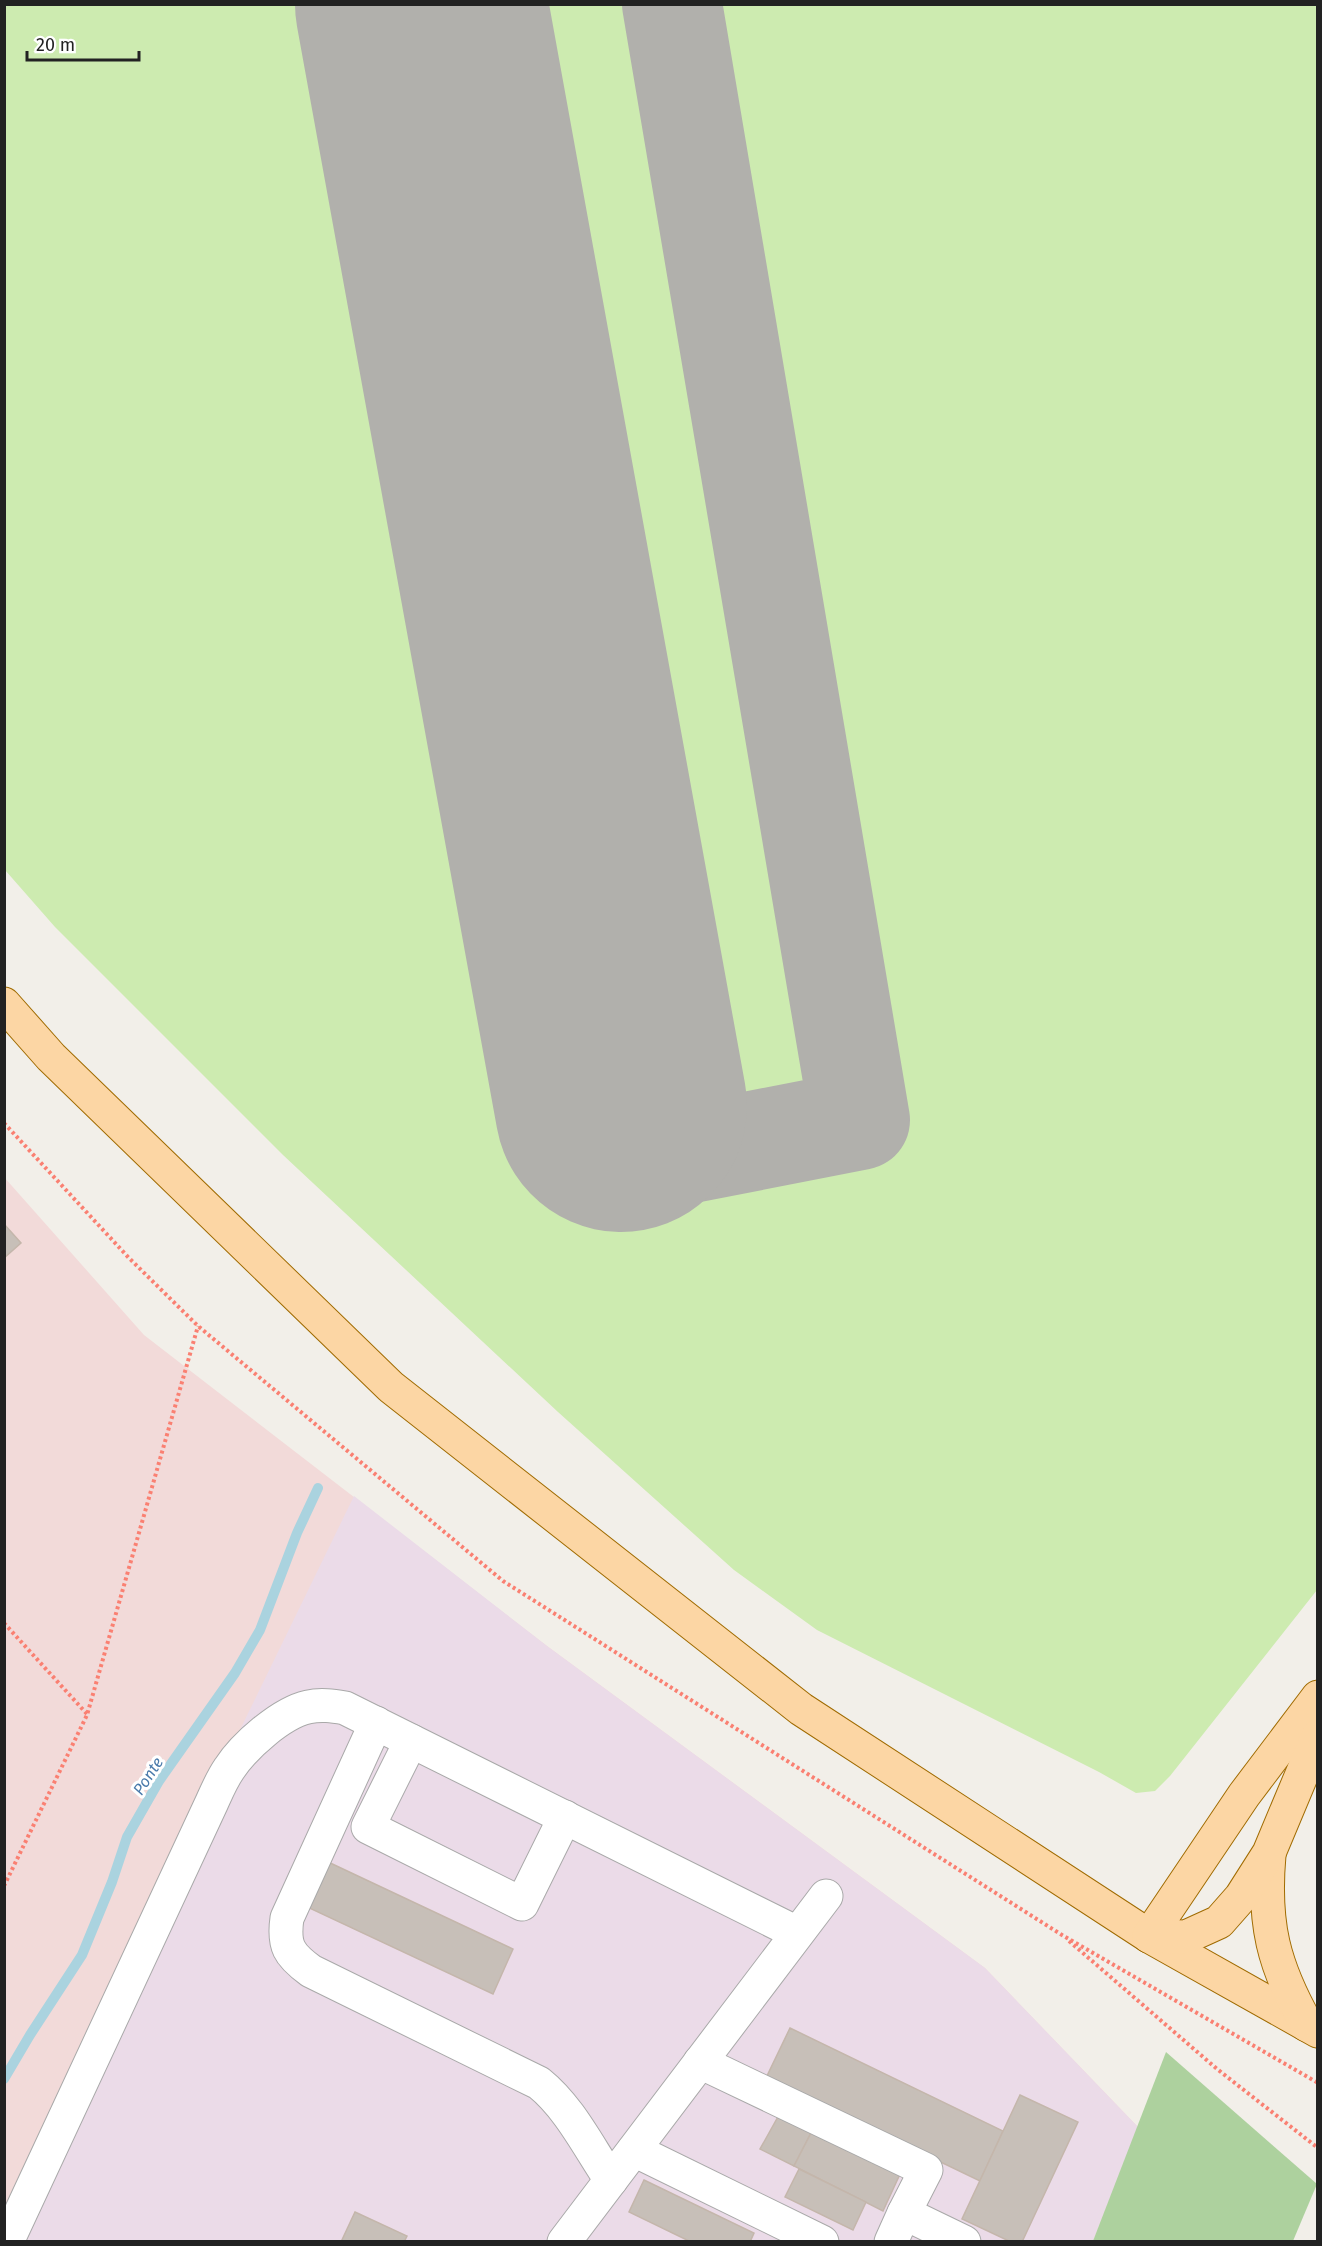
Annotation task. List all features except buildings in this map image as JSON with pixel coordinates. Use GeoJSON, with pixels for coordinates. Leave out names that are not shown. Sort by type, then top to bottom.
{"type":"FeatureCollection","features":[{"type":"Feature","properties":{"kind":"main road"},"geometry":{"type":"LineString","coordinates":[[4,1004],[51,1057],[391,1387],[801,1709],[1149,1936],[1312,2028]]}},
{"type":"Feature","properties":{"kind":"main road"},"geometry":{"type":"LineString","coordinates":[[1149,1936],[1244,1796],[1317,1696]]}},
{"type":"Feature","properties":{"kind":"main road"},"geometry":{"type":"LineString","coordinates":[[1149,1936],[1186,1937],[1219,1922],[1241,1897],[1269,1853],[1317,1736]]}},
{"type":"Feature","properties":{"kind":"main road"},"geometry":{"type":"LineString","coordinates":[[1269,1853],[1266,1889],[1268,1925],[1276,1960],[1285,1982],[1312,2028]]}},
{"type":"Feature","properties":{"kind":"lane"},"geometry":{"type":"LineString","coordinates":[[8,2241],[229,1769],[263,1733],[307,1707],[327,1705],[345,1708],[797,1933]]}},
{"type":"Feature","properties":{"kind":"lane"},"geometry":{"type":"LineString","coordinates":[[376,1723],[287,1918],[285,1934],[288,1948],[297,1960],[311,1971],[539,2083],[552,2093],[564,2108],[611,2180]]}},
{"type":"Feature","properties":{"kind":"lane"},"geometry":{"type":"LineString","coordinates":[[411,1741],[368,1827],[501,1894],[522,1904],[565,1817]]}},
{"type":"Feature","properties":{"kind":"lane"},"geometry":{"type":"LineString","coordinates":[[564,2241],[825,1896]]}},
{"type":"Feature","properties":{"kind":"lane"},"geometry":{"type":"LineString","coordinates":[[700,2062],[926,2170],[898,2227],[964,2241]]}},
{"type":"Feature","properties":{"kind":"lane"},"geometry":{"type":"LineString","coordinates":[[634,2150],[822,2241]]}},
{"type":"Feature","properties":{"kind":"path"},"geometry":{"type":"LineString","coordinates":[[4,1123],[129,1258],[198,1326],[503,1581],[1062,1935],[1317,2083]]}},
{"type":"Feature","properties":{"kind":"path"},"geometry":{"type":"LineString","coordinates":[[4,1886],[87,1715],[198,1326]]}},
{"type":"Feature","properties":{"kind":"path"},"geometry":{"type":"LineString","coordinates":[[4,1623],[87,1715]]}},
{"type":"Feature","properties":{"kind":"path"},"geometry":{"type":"LineString","coordinates":[[1062,1935],[1217,2069],[1317,2148]]}},
{"type":"Feature","properties":{"kind":"shaded area"},"geometry":{"type":"Polygon","coordinates":[[[4,1177],[144,1335],[547,1646],[985,1968],[1138,2127],[1093,2241],[5,2241],[4,1177]]]}},
{"type":"Feature","properties":{"kind":"shaded area"},"geometry":{"type":"Polygon","coordinates":[[[354,1496],[547,1646],[985,1968],[1138,2127],[1093,2241],[5,2242],[4,2214],[354,1496]]]}},
{"type":"Feature","properties":{"kind":"green space"},"geometry":{"type":"Polygon","coordinates":[[[4,5],[1317,5],[1317,1590],[1170,1776],[1155,1791],[1136,1793],[1099,1772],[817,1630],[734,1570],[558,1412],[283,1155],[55,927],[5,870],[4,5]]]}},
{"type":"Feature","properties":{"kind":"green space"},"geometry":{"type":"Polygon","coordinates":[[[1166,2052],[1317,2184],[1293,2241],[1093,2241],[1166,2052]]]}},
{"type":"Feature","properties":{"kind":"waterway","name":"Ponte"},"geometry":{"type":"LineString","coordinates":[[4,2079],[82,1955],[112,1882],[127,1837],[159,1781],[235,1673],[260,1630],[297,1533],[318,1488]]}},
{"type":"Feature","properties":{"kind":"taxiway"},"geometry":{"type":"LineString","coordinates":[[621,1106],[681,1155],[860,1120],[672,4]]}},
{"type":"Feature","properties":{"kind":"runway"},"geometry":{"type":"LineString","coordinates":[[421,4],[621,1106]]}}]}
